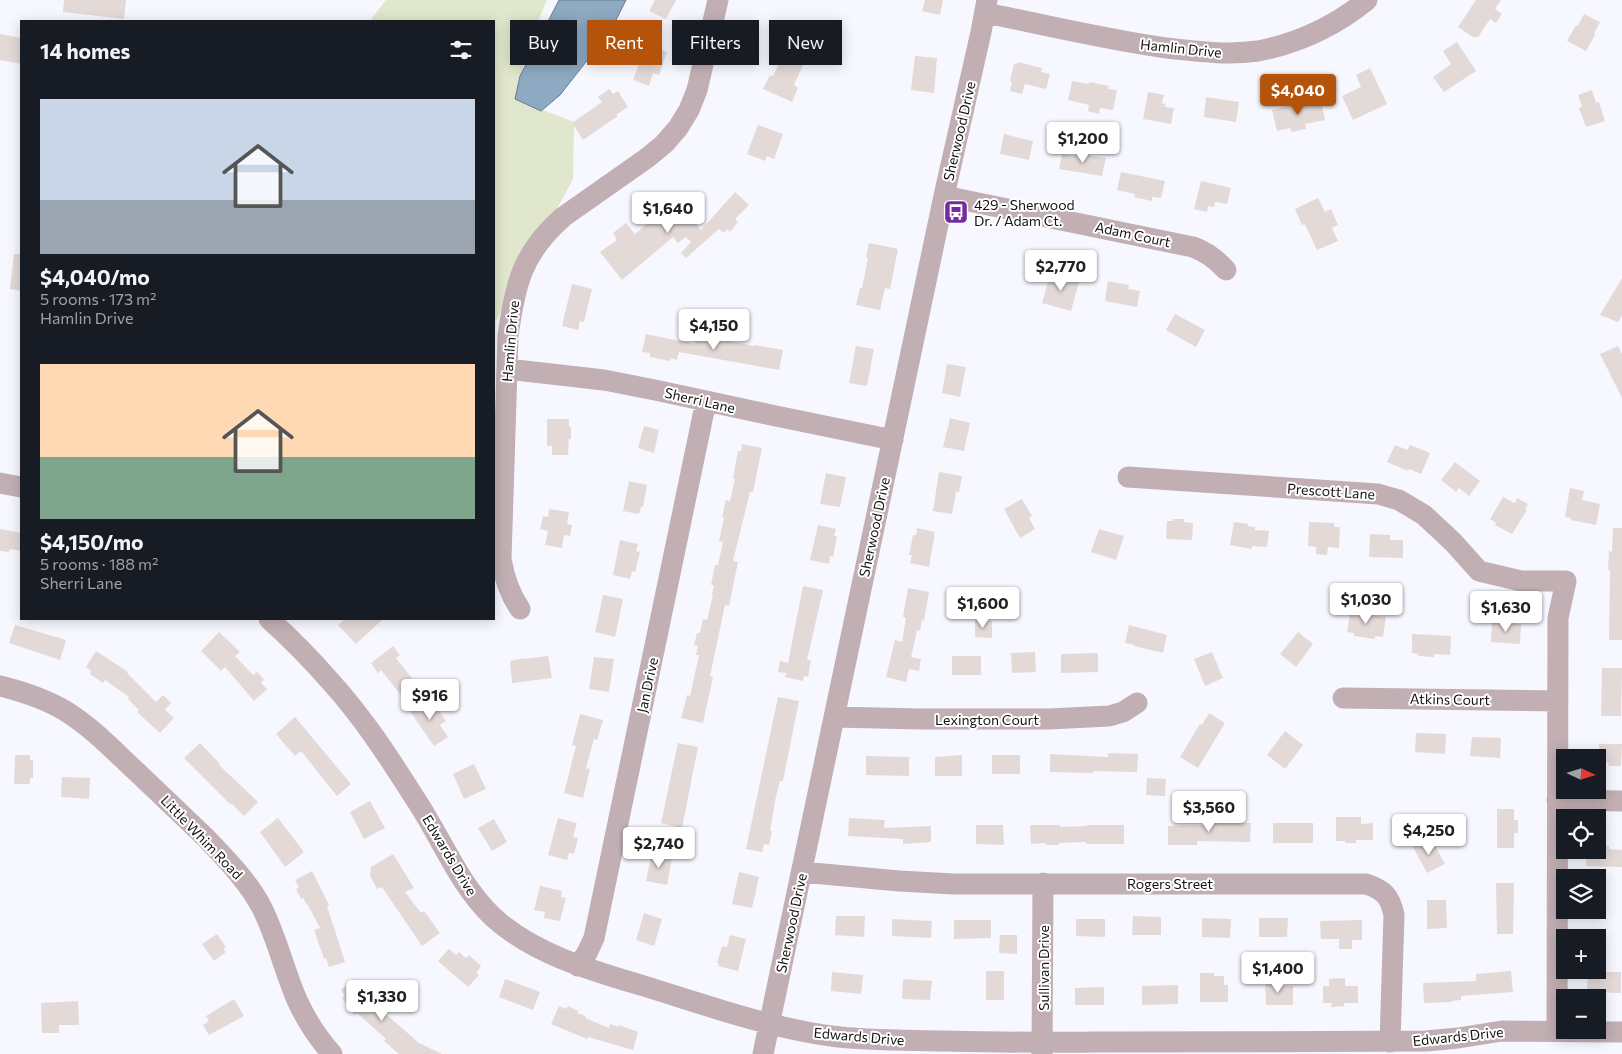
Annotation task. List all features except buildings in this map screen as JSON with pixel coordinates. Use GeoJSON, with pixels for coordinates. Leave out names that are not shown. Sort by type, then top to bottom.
{"type":"FeatureCollection","features":[{"type":"Feature","properties":{"kind":"street","name":"Hamlin Drive"},"geometry":{"type":"LineString","coordinates":[[520,609],[510,592],[504,576],[502,559],[508,336],[512,303],[518,281],[526,261],[550,228],[647,158],[664,144],[678,128],[689,110],[697,90],[718,0]]}},
{"type":"Feature","properties":{"kind":"street","name":"Hamlin Drive"},"geometry":{"type":"LineString","coordinates":[[986,6],[1146,45],[1230,53],[1266,49],[1309,36],[1329,26],[1367,0]]}},
{"type":"Feature","properties":{"kind":"street","name":"Sherwood Drive"},"geometry":{"type":"LineString","coordinates":[[763,1054],[944,196],[986,6]]}},
{"type":"Feature","properties":{"kind":"street","name":"Adam Court"},"geometry":{"type":"LineString","coordinates":[[944,196],[1192,246],[1215,258],[1226,270]]}},
{"type":"Feature","properties":{"kind":"street","name":"Sherri Lane"},"geometry":{"type":"LineString","coordinates":[[507,369],[604,380],[893,440]]}},
{"type":"Feature","properties":{"kind":"street","name":"Jan Drive"},"geometry":{"type":"LineString","coordinates":[[578,966],[588,952],[594,938],[706,401]]}},
{"type":"Feature","properties":{"kind":"street","name":"Prescott Lane"},"geometry":{"type":"LineString","coordinates":[[1128,477],[1378,494],[1399,500],[1424,515],[1480,570],[1521,582],[1566,581],[1558,618],[1558,701]]}},
{"type":"Feature","properties":{"kind":"street"},"geometry":{"type":"LineString","coordinates":[[0,483],[20,487]]}},
{"type":"Feature","properties":{"kind":"street","name":"Edwards Drive"},"geometry":{"type":"LineString","coordinates":[[270,620],[330,680],[358,716],[419,803],[466,886],[478,902],[514,934],[578,966],[770,1024],[832,1036],[876,1040],[1042,1048],[1426,1041],[1457,1046],[1502,1032],[1556,1031]]}},
{"type":"Feature","properties":{"kind":"street","name":"Little Whim Road"},"geometry":{"type":"LineString","coordinates":[[0,686],[46,701],[68,713],[99,736],[226,858],[243,879],[260,906],[270,926],[297,1001],[310,1025],[332,1054]]}},
{"type":"Feature","properties":{"kind":"street","name":"Atkins Court"},"geometry":{"type":"LineString","coordinates":[[1343,698],[1558,701]]}},
{"type":"Feature","properties":{"kind":"street"},"geometry":{"type":"LineString","coordinates":[[1557,989],[1558,701]]}},
{"type":"Feature","properties":{"kind":"street","name":"Lexington Court"},"geometry":{"type":"LineString","coordinates":[[834,717],[1049,719],[1109,716],[1123,712],[1137,703]]}},
{"type":"Feature","properties":{"kind":"street"},"geometry":{"type":"LineString","coordinates":[[1557,800],[1622,801]]}},
{"type":"Feature","properties":{"kind":"street","name":"Rogers Street"},"geometry":{"type":"LineString","coordinates":[[802,872],[954,884],[1366,884],[1378,888],[1386,895],[1391,903],[1394,916],[1390,1042]]}},
{"type":"Feature","properties":{"kind":"street","name":"Sullivan Drive"},"geometry":{"type":"LineString","coordinates":[[1042,1048],[1043,883]]}},
{"type":"Feature","properties":{"kind":"street","name":"Edwards Drive"},"geometry":{"type":"LineString","coordinates":[[1606,1032],[1622,1032]]}},
{"type":"Feature","properties":{"kind":"green space"},"geometry":{"type":"Polygon","coordinates":[[[386,0],[547,0],[538,20],[510,20],[510,65],[524,65],[515,99],[574,122],[573,179],[495,322],[495,20],[372,20],[386,0]]]}},
{"type":"Feature","properties":{"kind":"water"},"geometry":{"type":"Polygon","coordinates":[[[559,0],[626,0],[616,20],[587,20],[587,61],[560,95],[541,111],[515,99],[520,76],[526,65],[577,65],[577,20],[549,20],[559,0]]]}},
{"type":"Feature","properties":{"kind":"place","name":"429 - Sherwood Dr. / Adam Ct."},"geometry":{"type":"Point","coordinates":[956,212]}}]}
